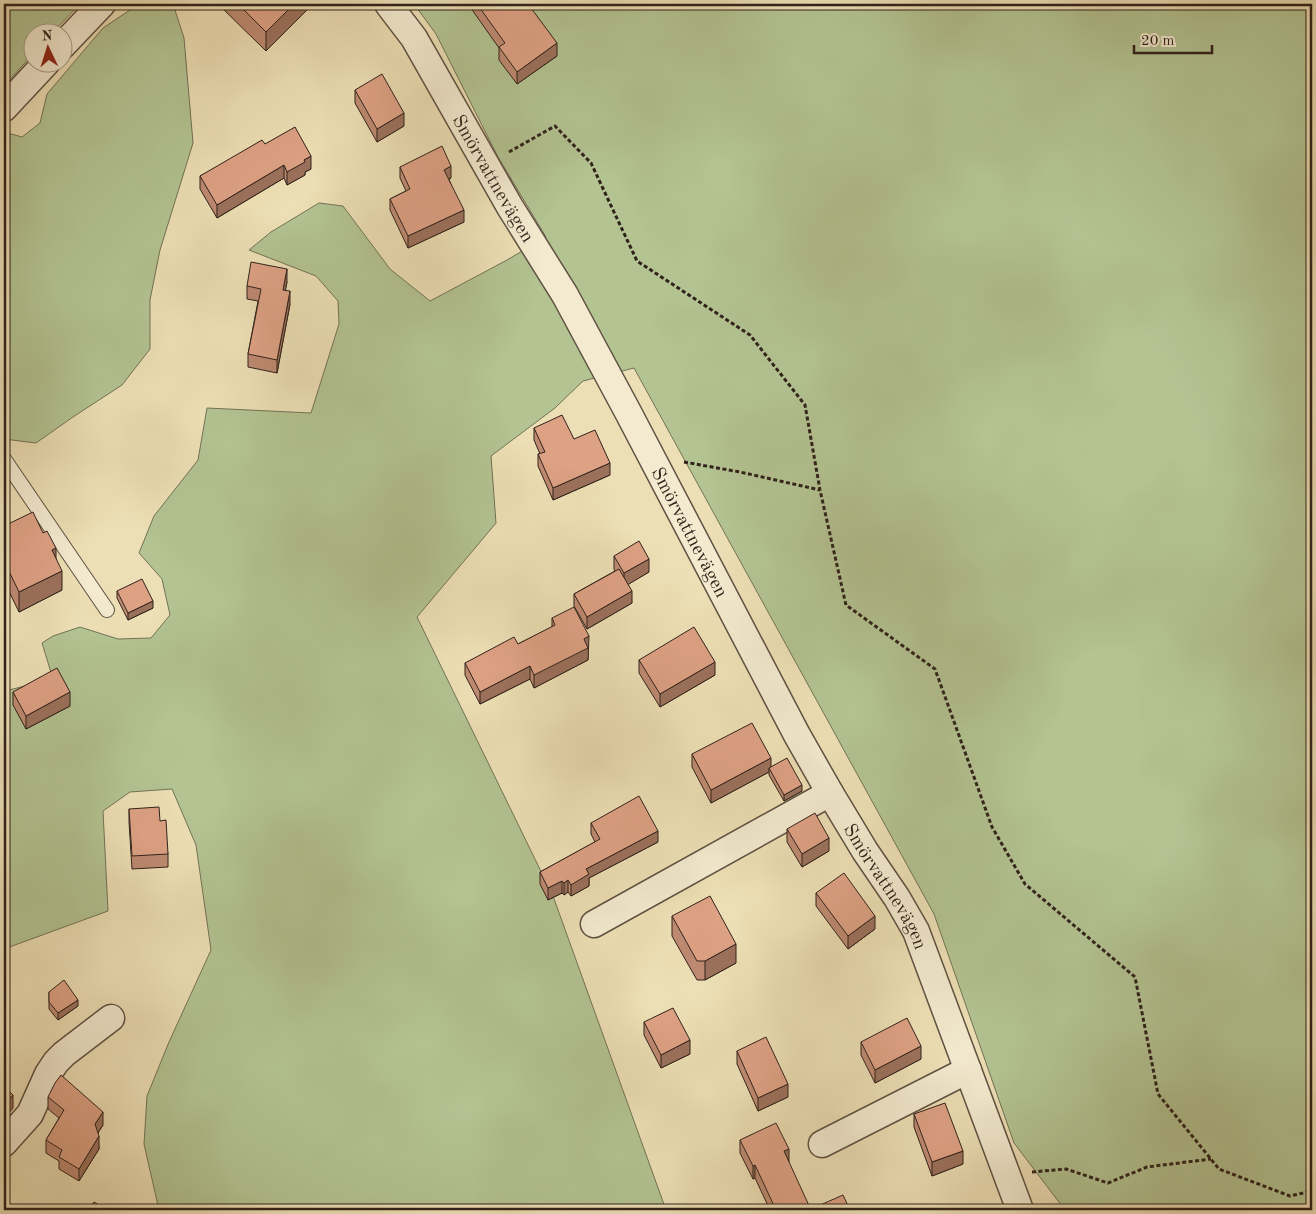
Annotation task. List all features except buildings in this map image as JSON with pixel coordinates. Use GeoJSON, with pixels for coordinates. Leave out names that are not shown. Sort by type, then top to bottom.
{"type":"FeatureCollection","features":[{"type":"Feature","properties":{"kind":"street"},"geometry":{"type":"LineString","coordinates":[[72,36],[102,4]]}},
{"type":"Feature","properties":{"kind":"street","name":"Smörvattnevägen"},"geometry":{"type":"LineString","coordinates":[[388,4],[414,38],[510,207],[564,295],[797,735],[830,793],[916,931],[1020,1210]]}},
{"type":"Feature","properties":{"kind":"street"},"geometry":{"type":"LineString","coordinates":[[4,108],[38,72]]}},
{"type":"Feature","properties":{"kind":"street"},"geometry":{"type":"LineString","coordinates":[[594,924],[830,793]]}},
{"type":"Feature","properties":{"kind":"street"},"geometry":{"type":"LineString","coordinates":[[4,1143],[30,1114],[48,1074],[56,1062],[111,1018]]}},
{"type":"Feature","properties":{"kind":"street"},"geometry":{"type":"LineString","coordinates":[[822,1144],[968,1070]]}},
{"type":"Feature","properties":{"kind":"lane"},"geometry":{"type":"LineString","coordinates":[[4,459],[107,610]]}},
{"type":"Feature","properties":{"kind":"path"},"geometry":{"type":"LineString","coordinates":[[4,7],[8,4]]}},
{"type":"Feature","properties":{"kind":"path"},"geometry":{"type":"LineString","coordinates":[[486,164],[556,126],[591,162],[637,261],[750,335],[804,405],[820,490],[846,605],[934,669],[992,827],[1025,884],[1135,977],[1158,1094],[1219,1169],[1290,1196],[1312,1190]]}},
{"type":"Feature","properties":{"kind":"path"},"geometry":{"type":"LineString","coordinates":[[651,457],[740,472],[820,490]]}},
{"type":"Feature","properties":{"kind":"path"},"geometry":{"type":"LineString","coordinates":[[1006,1173],[1066,1169],[1108,1183],[1147,1167],[1211,1160]]}},
{"type":"Feature","properties":{"kind":"green space"},"geometry":{"type":"Polygon","coordinates":[[[4,4],[80,4],[63,22],[22,22],[22,66],[4,86],[4,4]]]}},
{"type":"Feature","properties":{"kind":"green space"},"geometry":{"type":"Polygon","coordinates":[[[139,4],[173,4],[184,38],[193,143],[160,250],[150,300],[150,349],[122,385],[36,443],[4,439],[4,132],[22,137],[40,123],[47,94],[66,72],[72,72],[72,65],[103,28],[139,4]]]}},
{"type":"Feature","properties":{"kind":"green space"},"geometry":{"type":"Polygon","coordinates":[[[414,4],[545,4],[547,8],[581,10],[583,4],[1312,4],[1312,1210],[1065,1210],[1014,1143],[934,914],[634,368],[583,381],[555,408],[491,456],[496,523],[417,617],[553,896],[666,1210],[159,1210],[144,1144],[147,1096],[169,1042],[211,950],[196,845],[172,789],[130,792],[103,811],[108,911],[4,949],[4,690],[53,679],[42,643],[53,636],[80,627],[118,639],[151,638],[170,615],[162,579],[139,553],[154,516],[198,460],[207,408],[311,413],[339,324],[338,301],[316,276],[249,250],[271,232],[319,203],[343,206],[390,269],[430,301],[546,237],[498,157],[436,34],[414,4]]]}}]}
